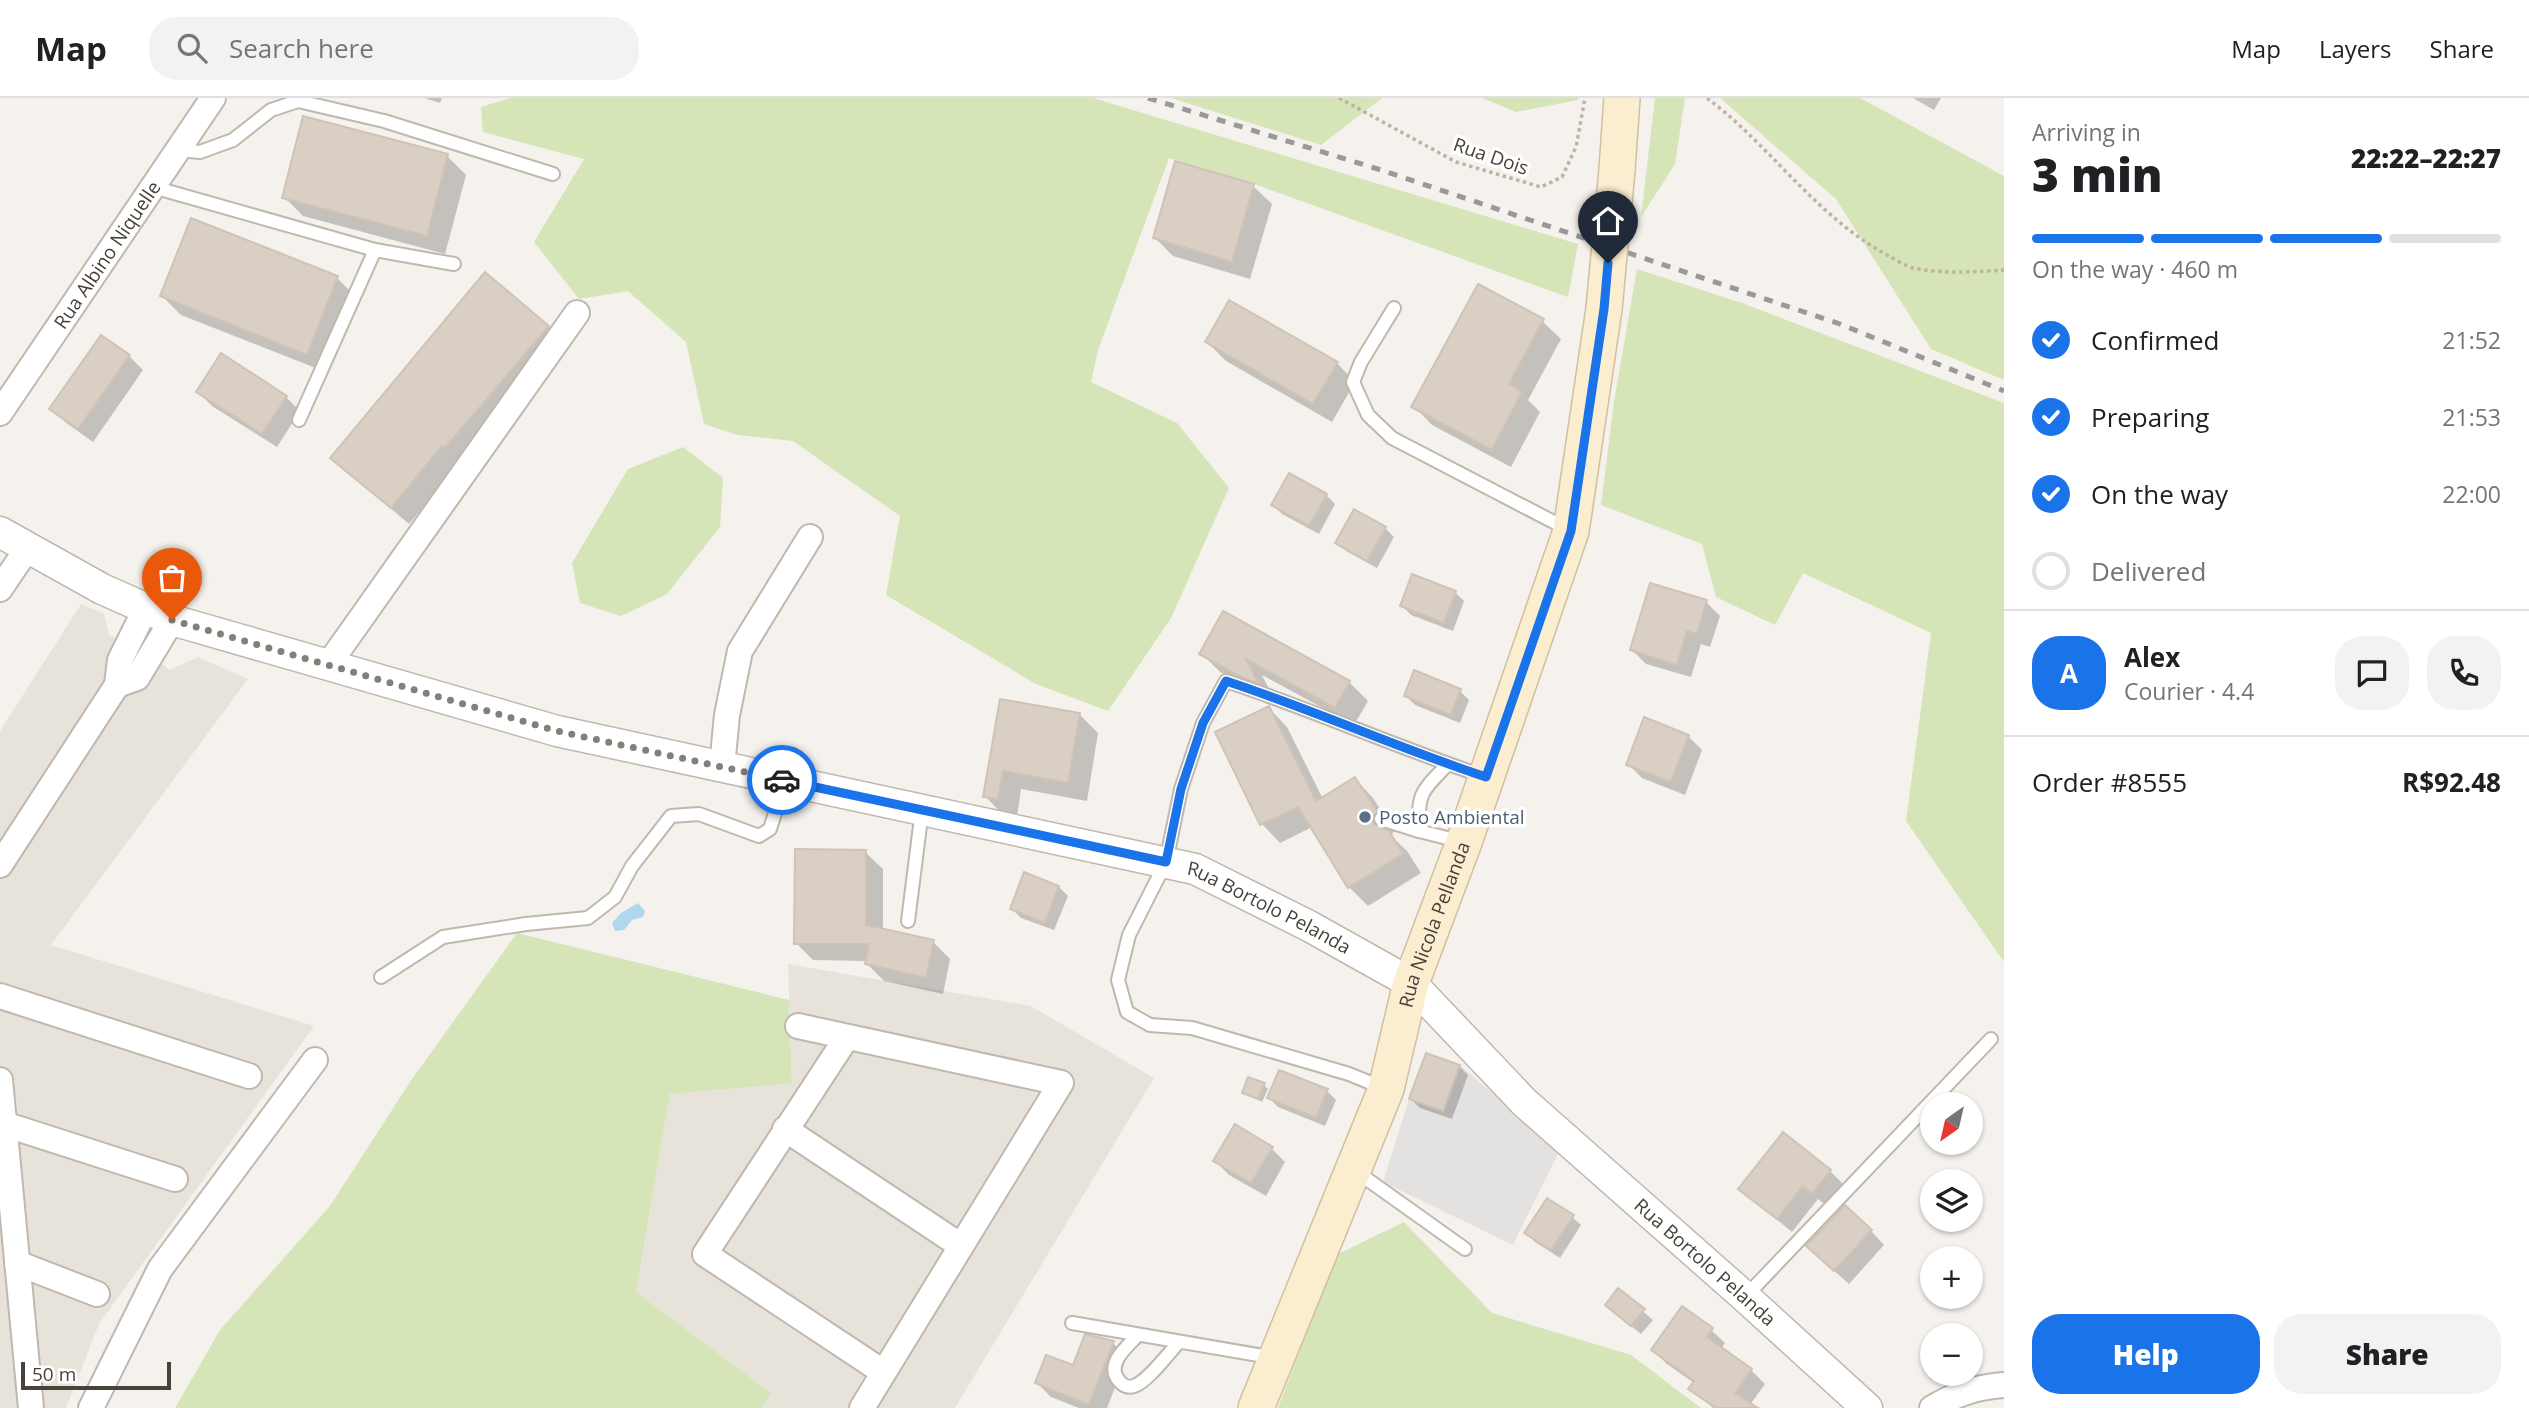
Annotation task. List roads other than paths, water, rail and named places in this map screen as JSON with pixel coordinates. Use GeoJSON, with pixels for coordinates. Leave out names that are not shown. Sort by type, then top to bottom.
{"type":"FeatureCollection","features":[{"type":"Feature","properties":{"kind":"main road","name":"Rua Nicola Pellanda"},"geometry":{"type":"LineString","coordinates":[[1256,1408],[1386,1089],[1411,984],[1464,842],[1571,531],[1604,309],[1622,98]]}},
{"type":"Feature","properties":{"kind":"street","name":"Rua Albino Niquelle"},"geometry":{"type":"LineString","coordinates":[[0,413],[213,98]]}},
{"type":"Feature","properties":{"kind":"street"},"geometry":{"type":"LineString","coordinates":[[328,665],[578,313]]}},
{"type":"Feature","properties":{"kind":"street","name":"Rua Bortolo Pelanda"},"geometry":{"type":"LineString","coordinates":[[0,532],[27,549],[159,615],[557,731],[1195,869],[1309,926],[1411,984],[1524,1102],[1867,1408]]}},
{"type":"Feature","properties":{"kind":"street"},"geometry":{"type":"LineString","coordinates":[[722,767],[727,715],[740,652],[810,537]]}},
{"type":"Feature","properties":{"kind":"street"},"geometry":{"type":"LineString","coordinates":[[0,589],[27,549]]}},
{"type":"Feature","properties":{"kind":"street"},"geometry":{"type":"LineString","coordinates":[[0,865],[117,685],[120,660],[159,615]]}},
{"type":"Feature","properties":{"kind":"street"},"geometry":{"type":"LineString","coordinates":[[0,996],[250,1076]]}},
{"type":"Feature","properties":{"kind":"street"},"geometry":{"type":"LineString","coordinates":[[798,1026],[1061,1083],[862,1408]]}},
{"type":"Feature","properties":{"kind":"street"},"geometry":{"type":"LineString","coordinates":[[847,1037],[705,1254],[883,1372]]}},
{"type":"Feature","properties":{"kind":"street"},"geometry":{"type":"LineString","coordinates":[[91,1408],[160,1269],[315,1060]]}},
{"type":"Feature","properties":{"kind":"street"},"geometry":{"type":"LineString","coordinates":[[0,1080],[31,1408]]}},
{"type":"Feature","properties":{"kind":"street"},"geometry":{"type":"LineString","coordinates":[[4,1124],[175,1179]]}},
{"type":"Feature","properties":{"kind":"street"},"geometry":{"type":"LineString","coordinates":[[785,1129],[961,1246]]}},
{"type":"Feature","properties":{"kind":"street"},"geometry":{"type":"LineString","coordinates":[[17,1263],[97,1294]]}},
{"type":"Feature","properties":{"kind":"street"},"geometry":{"type":"LineString","coordinates":[[1932,1408],[1950,1397],[1977,1387],[2004,1385]]}},
{"type":"Feature","properties":{"kind":"lane"},"geometry":{"type":"LineString","coordinates":[[177,150],[200,152],[233,140],[271,110],[298,100],[384,121],[553,174]]}},
{"type":"Feature","properties":{"kind":"lane"},"geometry":{"type":"LineString","coordinates":[[153,187],[375,250],[454,264]]}},
{"type":"Feature","properties":{"kind":"lane"},"geometry":{"type":"LineString","coordinates":[[299,420],[375,250]]}},
{"type":"Feature","properties":{"kind":"lane"},"geometry":{"type":"LineString","coordinates":[[1394,308],[1361,362],[1353,382],[1368,415],[1392,438],[1571,531]]}},
{"type":"Feature","properties":{"kind":"lane"},"geometry":{"type":"LineString","coordinates":[[1386,1089],[1349,1074],[1192,1028],[1150,1025],[1127,1012],[1118,980],[1129,935],[1166,862],[1181,789],[1203,723],[1226,681],[1297,704],[1447,765],[1486,777]]}},
{"type":"Feature","properties":{"kind":"lane"},"geometry":{"type":"LineString","coordinates":[[1419,831],[1418,806],[1423,790],[1447,765]]}},
{"type":"Feature","properties":{"kind":"lane"},"geometry":{"type":"LineString","coordinates":[[381,977],[443,937],[526,924],[588,918],[615,897],[632,866],[671,816],[699,814],[759,836],[770,829],[785,780]]}},
{"type":"Feature","properties":{"kind":"lane"},"geometry":{"type":"LineString","coordinates":[[908,921],[922,810]]}},
{"type":"Feature","properties":{"kind":"lane"},"geometry":{"type":"LineString","coordinates":[[1381,819],[1464,842]]}},
{"type":"Feature","properties":{"kind":"lane"},"geometry":{"type":"LineString","coordinates":[[1745,1297],[1991,1039]]}},
{"type":"Feature","properties":{"kind":"lane"},"geometry":{"type":"LineString","coordinates":[[1353,1170],[1465,1249]]}},
{"type":"Feature","properties":{"kind":"lane"},"geometry":{"type":"LineString","coordinates":[[1072,1323],[1277,1358]]}},
{"type":"Feature","properties":{"kind":"lane"},"geometry":{"type":"LineString","coordinates":[[1137,1336],[1114,1365],[1115,1376],[1127,1387],[1138,1385],[1178,1343]]}},
{"type":"Feature","properties":{"kind":"water"},"geometry":{"type":"Polygon","coordinates":[[[638,903],[645,911],[643,917],[632,920],[624,930],[615,931],[612,923],[621,913],[638,903]]]}},
{"type":"Feature","properties":{"kind":"railway"},"geometry":{"type":"LineString","coordinates":[[1148,98],[1381,170],[1840,324],[2004,391]]}},
{"type":"Feature","properties":{"kind":"place","name":"Posto Ambiental"},"geometry":{"type":"Point","coordinates":[1365,817]}}]}
